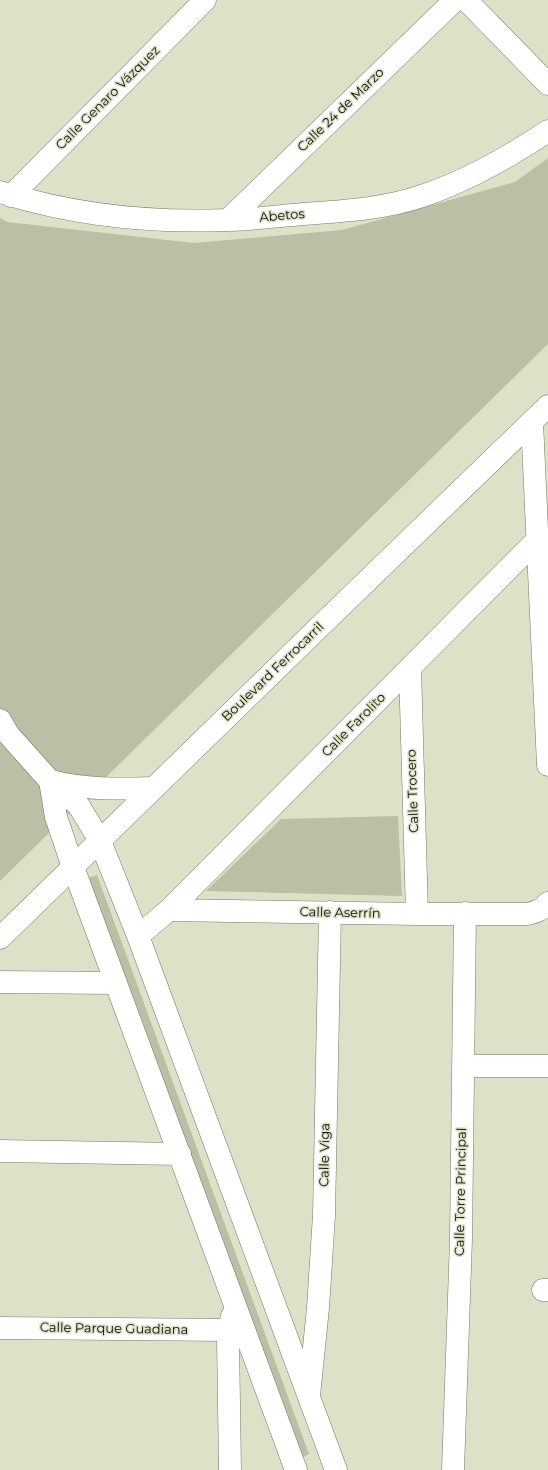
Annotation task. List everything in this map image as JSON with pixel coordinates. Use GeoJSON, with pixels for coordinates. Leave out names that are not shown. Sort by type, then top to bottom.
{"type":"FeatureCollection","features":[{"type":"Feature","properties":{"kind":"street","name":"Calle Genaro Vázquez"},"geometry":{"type":"LineString","coordinates":[[5,194],[205,0]]}},
{"type":"Feature","properties":{"kind":"street","name":"Calle 24 de Marzo"},"geometry":{"type":"LineString","coordinates":[[228,220],[455,0]]}},
{"type":"Feature","properties":{"kind":"street"},"geometry":{"type":"LineString","coordinates":[[466,0],[548,84]]}},
{"type":"Feature","properties":{"kind":"street","name":"Abetos"},"geometry":{"type":"LineString","coordinates":[[5,194],[66,208],[108,215],[180,221],[228,220],[379,207],[415,198],[465,179],[548,131]]}},
{"type":"Feature","properties":{"kind":"street","name":"Boulevard Ferrocarril"},"geometry":{"type":"LineString","coordinates":[[0,938],[548,406]]}},
{"type":"Feature","properties":{"kind":"street"},"geometry":{"type":"LineString","coordinates":[[532,422],[548,765]]}},
{"type":"Feature","properties":{"kind":"street","name":"Calle Farolito"},"geometry":{"type":"LineString","coordinates":[[169,910],[538,539]]}},
{"type":"Feature","properties":{"kind":"street","name":"Calle Trocero"},"geometry":{"type":"LineString","coordinates":[[410,668],[417,914]]}},
{"type":"Feature","properties":{"kind":"street"},"geometry":{"type":"LineString","coordinates":[[0,720],[8,734],[50,781],[79,806],[100,841],[138,936],[336,1470]]}},
{"type":"Feature","properties":{"kind":"street"},"geometry":{"type":"LineString","coordinates":[[50,781],[69,786],[114,790],[154,788]]}},
{"type":"Feature","properties":{"kind":"street"},"geometry":{"type":"LineString","coordinates":[[50,781],[56,817],[73,867],[296,1470]]}},
{"type":"Feature","properties":{"kind":"street","name":"Calle Aserrín"},"geometry":{"type":"LineString","coordinates":[[169,910],[417,914],[527,914],[537,912],[544,908],[548,903]]}},
{"type":"Feature","properties":{"kind":"street"},"geometry":{"type":"LineString","coordinates":[[138,936],[169,910]]}},
{"type":"Feature","properties":{"kind":"street","name":"Calle Viga"},"geometry":{"type":"LineString","coordinates":[[309,1396],[318,1308],[323,1222],[330,912]]}},
{"type":"Feature","properties":{"kind":"street","name":"Calle Torre Principal"},"geometry":{"type":"LineString","coordinates":[[453,1470],[461,1239],[466,913]]}},
{"type":"Feature","properties":{"kind":"street"},"geometry":{"type":"LineString","coordinates":[[0,982],[116,983]]}},
{"type":"Feature","properties":{"kind":"street"},"geometry":{"type":"LineString","coordinates":[[463,1066],[548,1066]]}},
{"type":"Feature","properties":{"kind":"street"},"geometry":{"type":"LineString","coordinates":[[0,1151],[180,1154]]}},
{"type":"Feature","properties":{"kind":"street"},"geometry":{"type":"LineString","coordinates":[[230,1470],[229,1330],[232,1316],[236,1310]]}},
{"type":"Feature","properties":{"kind":"street","name":"Calle Parque Guadiana"},"geometry":{"type":"LineString","coordinates":[[0,1328],[229,1330]]}},
{"type":"Feature","properties":{"kind":"green space"},"geometry":{"type":"Polygon","coordinates":[[[548,158],[548,344],[0,881],[0,218],[7,222],[194,243],[342,230],[515,182],[548,158]]]}},
{"type":"Feature","properties":{"kind":"green space"},"geometry":{"type":"Polygon","coordinates":[[[398,816],[402,896],[206,891],[281,819],[398,816]]]}},
{"type":"Feature","properties":{"kind":"green space"},"geometry":{"type":"Polygon","coordinates":[[[97,875],[309,1454],[299,1459],[87,878],[97,875]]]}}]}
